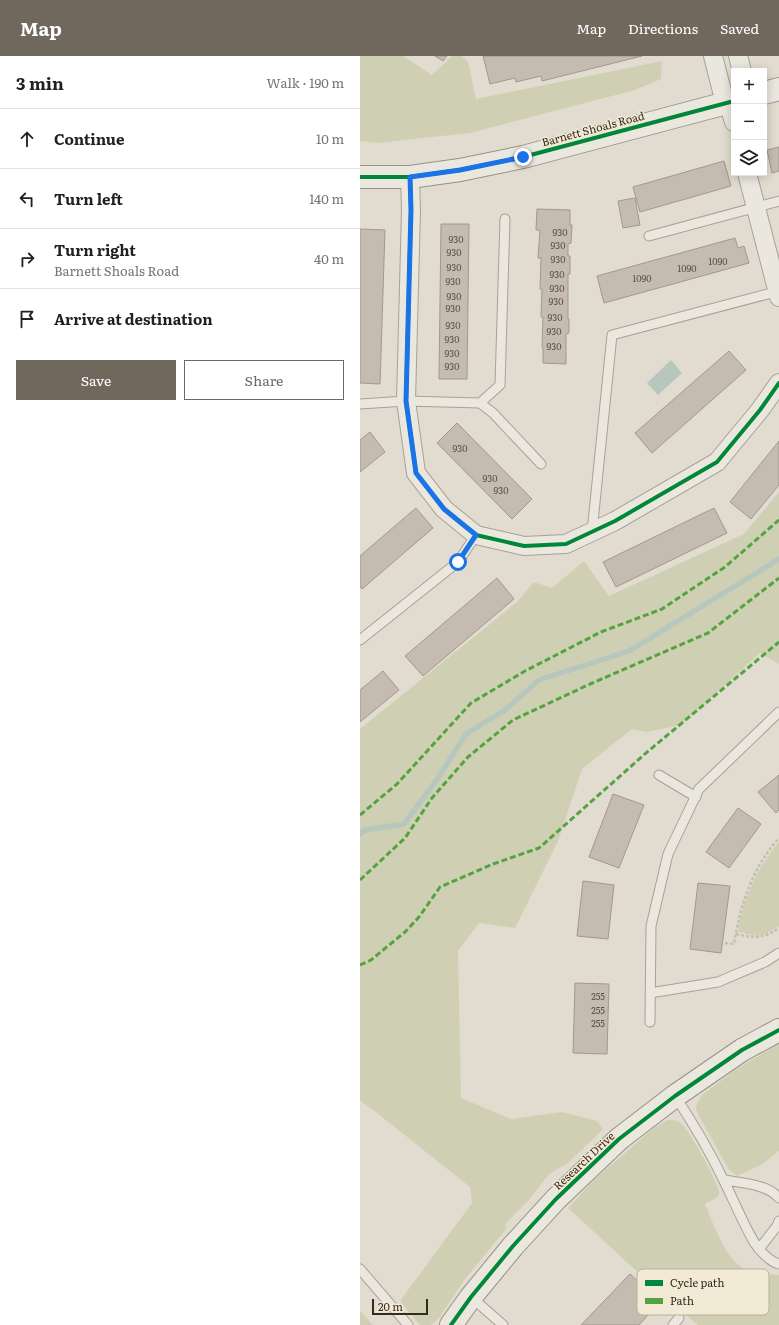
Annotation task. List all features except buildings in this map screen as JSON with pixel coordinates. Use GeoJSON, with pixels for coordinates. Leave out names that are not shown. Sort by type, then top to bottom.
{"type":"FeatureCollection","features":[{"type":"Feature","properties":{"kind":"street"},"geometry":{"type":"LineString","coordinates":[[713,56],[730,107]]}},
{"type":"Feature","properties":{"kind":"street"},"geometry":{"type":"LineString","coordinates":[[738,56],[741,68]]}},
{"type":"Feature","properties":{"kind":"street"},"geometry":{"type":"LineString","coordinates":[[767,91],[779,89]]}},
{"type":"Feature","properties":{"kind":"street","name":"Barnett Shoals Road"},"geometry":{"type":"LineString","coordinates":[[360,177],[410,177],[460,170],[523,157],[730,107]]}},
{"type":"Feature","properties":{"kind":"street"},"geometry":{"type":"LineString","coordinates":[[748,176],[778,293]]}},
{"type":"Feature","properties":{"kind":"street"},"geometry":{"type":"LineString","coordinates":[[410,177],[411,210],[406,401],[416,473],[444,509],[476,535],[524,546],[566,544],[614,521],[717,462],[760,410],[779,383]]}},
{"type":"Feature","properties":{"kind":"street","name":"Research Drive"},"geometry":{"type":"LineString","coordinates":[[451,1325],[471,1297],[513,1246],[556,1199],[619,1139],[675,1096],[742,1050],[779,1030]]}},
{"type":"Feature","properties":{"kind":"lane"},"geometry":{"type":"LineString","coordinates":[[649,236],[779,201]]}},
{"type":"Feature","properties":{"kind":"lane"},"geometry":{"type":"LineString","coordinates":[[480,403],[500,385],[505,219]]}},
{"type":"Feature","properties":{"kind":"lane"},"geometry":{"type":"LineString","coordinates":[[592,532],[612,335],[778,293]]}},
{"type":"Feature","properties":{"kind":"lane"},"geometry":{"type":"LineString","coordinates":[[360,404],[406,401],[480,403],[493,413],[541,464]]}},
{"type":"Feature","properties":{"kind":"lane"},"geometry":{"type":"LineString","coordinates":[[360,640],[458,562],[476,535]]}},
{"type":"Feature","properties":{"kind":"lane"},"geometry":{"type":"LineString","coordinates":[[650,1022],[651,926],[668,854],[699,789],[779,712]]}},
{"type":"Feature","properties":{"kind":"lane"},"geometry":{"type":"LineString","coordinates":[[659,774],[696,797]]}},
{"type":"Feature","properties":{"kind":"lane"},"geometry":{"type":"LineString","coordinates":[[650,993],[718,982],[765,962],[779,953]]}},
{"type":"Feature","properties":{"kind":"lane"},"geometry":{"type":"LineString","coordinates":[[675,1096],[691,1120],[724,1180],[754,1244],[776,1264],[779,1264]]}},
{"type":"Feature","properties":{"kind":"lane"},"geometry":{"type":"LineString","coordinates":[[724,1180],[760,1187],[774,1192],[779,1198]]}},
{"type":"Feature","properties":{"kind":"lane"},"geometry":{"type":"LineString","coordinates":[[759,1249],[777,1226],[779,1221]]}},
{"type":"Feature","properties":{"kind":"lane"},"geometry":{"type":"LineString","coordinates":[[360,1269],[408,1325]]}},
{"type":"Feature","properties":{"kind":"lane"},"geometry":{"type":"LineString","coordinates":[[471,1297],[503,1325]]}},
{"type":"Feature","properties":{"kind":"path"},"geometry":{"type":"LineString","coordinates":[[724,943],[734,943],[740,912],[750,882],[763,859],[779,838]]}},
{"type":"Feature","properties":{"kind":"path"},"geometry":{"type":"LineString","coordinates":[[736,934],[759,938],[772,933],[779,928]]}},
{"type":"Feature","properties":{"kind":"path"},"geometry":{"type":"LineString","coordinates":[[772,933],[775,938]]}},
{"type":"Feature","properties":{"kind":"green space"},"geometry":{"type":"Polygon","coordinates":[[[360,56],[403,56],[432,75],[452,56],[462,56],[468,62],[476,99],[662,61],[661,79],[635,90],[470,133],[377,143],[360,141],[360,56]]]}},
{"type":"Feature","properties":{"kind":"green space"},"geometry":{"type":"Polygon","coordinates":[[[779,492],[779,664],[760,653],[681,725],[647,732],[632,729],[582,769],[558,841],[515,928],[479,923],[458,951],[461,1098],[511,1119],[562,1112],[597,1121],[603,1129],[568,1163],[549,1174],[528,1201],[505,1224],[507,1228],[464,1280],[439,1318],[431,1325],[420,1325],[400,1301],[472,1203],[470,1187],[360,1101],[360,729],[517,602],[534,582],[552,588],[584,561],[609,596],[744,534],[779,492]]]}},
{"type":"Feature","properties":{"kind":"green space"},"geometry":{"type":"Polygon","coordinates":[[[779,842],[779,926],[760,935],[751,935],[739,932],[739,924],[751,887],[760,868],[779,842]]]}},
{"type":"Feature","properties":{"kind":"green space"},"geometry":{"type":"Polygon","coordinates":[[[779,1043],[779,1151],[761,1165],[737,1176],[729,1170],[699,1116],[696,1109],[697,1104],[702,1095],[734,1071],[779,1043]]]}},
{"type":"Feature","properties":{"kind":"green space"},"geometry":{"type":"Polygon","coordinates":[[[668,1120],[674,1120],[686,1128],[704,1158],[718,1188],[718,1195],[705,1204],[716,1231],[732,1258],[745,1269],[637,1269],[637,1271],[568,1208],[596,1178],[655,1127],[668,1120]]]}},
{"type":"Feature","properties":{"kind":"green space"},"geometry":{"type":"Polygon","coordinates":[[[769,1274],[779,1275],[779,1325],[698,1325],[686,1315],[769,1315],[769,1274]]]}},
{"type":"Feature","properties":{"kind":"green space"},"geometry":{"type":"Polygon","coordinates":[[[360,1311],[373,1325],[360,1325],[360,1311]]]}},
{"type":"Feature","properties":{"kind":"shaded area"},"geometry":{"type":"Polygon","coordinates":[[[671,360],[682,373],[658,395],[647,383],[671,360]]]}},
{"type":"Feature","properties":{"kind":"waterway"},"geometry":{"type":"LineString","coordinates":[[360,834],[365,830],[404,824],[436,781],[466,734],[505,710],[539,680],[629,651],[779,559]]}},
{"type":"Feature","properties":{"kind":"marked path"},"geometry":{"type":"LineString","coordinates":[[360,815],[397,784],[471,703],[525,671],[601,632],[662,609],[725,567],[779,520]]}},
{"type":"Feature","properties":{"kind":"marked path"},"geometry":{"type":"LineString","coordinates":[[360,880],[405,838],[432,798],[468,757],[513,720],[590,684],[708,633],[779,578]]}},
{"type":"Feature","properties":{"kind":"marked path"},"geometry":{"type":"LineString","coordinates":[[360,965],[371,960],[405,932],[419,917],[440,887],[493,864],[539,848],[646,753],[779,642]]}},
{"type":"Feature","properties":{"kind":"cycle path"},"geometry":{"type":"LineString","coordinates":[[360,177],[410,177],[460,170],[523,157],[731,102]]}},
{"type":"Feature","properties":{"kind":"cycle path"},"geometry":{"type":"LineString","coordinates":[[410,177],[411,210],[406,401],[416,473],[444,509],[476,535],[524,546],[566,544],[615,521],[717,462],[760,410],[779,383]]}},
{"type":"Feature","properties":{"kind":"cycle path"},"geometry":{"type":"LineString","coordinates":[[451,1325],[471,1297],[513,1246],[556,1199],[619,1139],[675,1096],[742,1050],[779,1030]]}},
{"type":"Feature","properties":{"kind":"route"},"geometry":{"type":"LineString","coordinates":[[458,562],[476,535],[444,509],[416,473],[406,401],[411,210],[410,177],[460,170],[523,157]]}}]}
